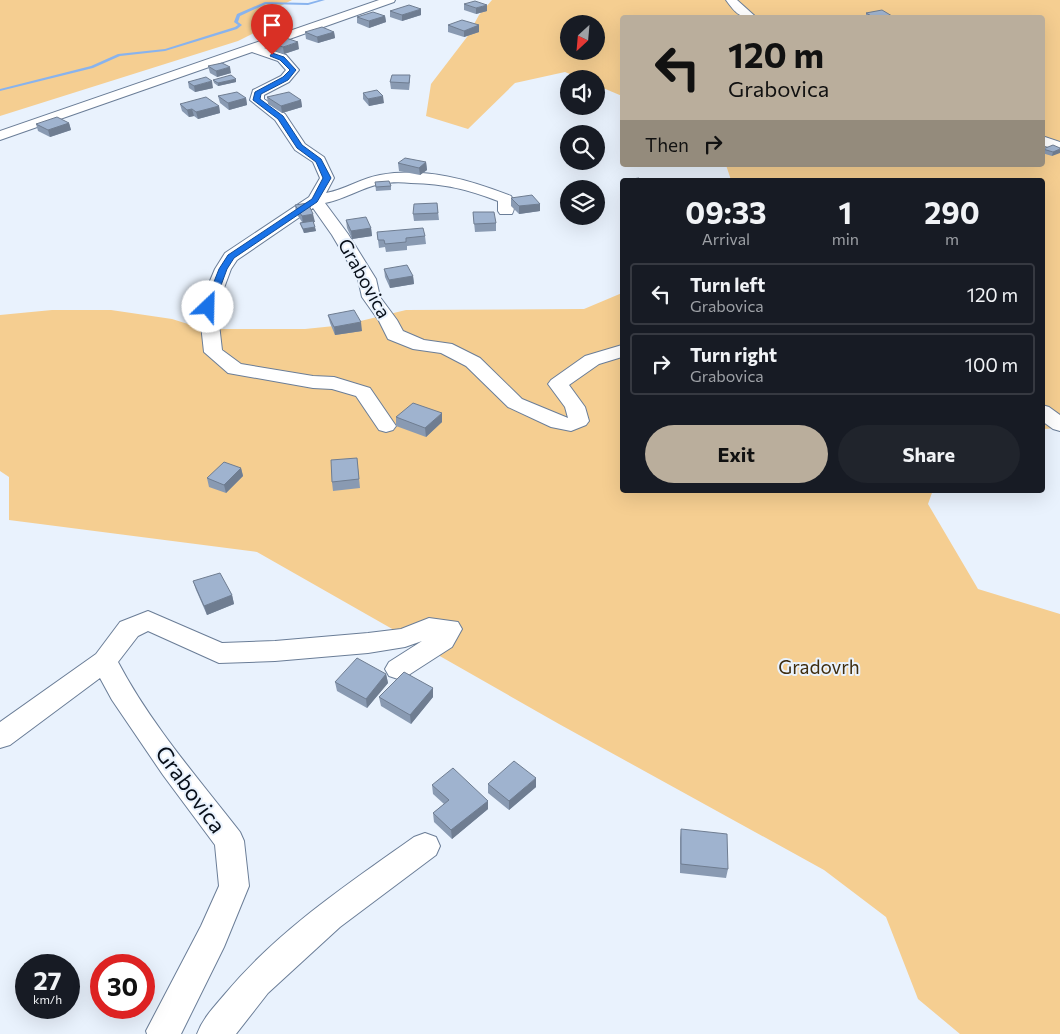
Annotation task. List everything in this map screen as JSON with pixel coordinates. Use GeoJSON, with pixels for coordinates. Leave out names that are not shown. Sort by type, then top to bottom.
{"type":"FeatureCollection","features":[{"type":"Feature","properties":{"kind":"street"},"geometry":{"type":"LineString","coordinates":[[0,136],[390,0]]}},
{"type":"Feature","properties":{"kind":"street"},"geometry":{"type":"LineString","coordinates":[[731,0],[748,15]]}},
{"type":"Feature","properties":{"kind":"street"},"geometry":{"type":"LineString","coordinates":[[252,48],[282,58],[293,70],[286,79],[258,93],[257,100],[280,117],[300,147],[319,160],[327,178],[315,200]]}},
{"type":"Feature","properties":{"kind":"street"},"geometry":{"type":"LineString","coordinates":[[1045,141],[1060,147]]}},
{"type":"Feature","properties":{"kind":"street"},"geometry":{"type":"LineString","coordinates":[[386,426],[363,392],[334,383],[313,382],[235,369],[213,352],[208,307],[223,269],[231,256],[315,200],[337,196],[360,185],[381,179],[441,179],[469,185],[506,199],[506,211]]}},
{"type":"Feature","properties":{"kind":"street","name":"Grabovica"},"geometry":{"type":"LineString","coordinates":[[315,200],[340,234],[367,280],[371,297],[388,320],[395,335],[420,346],[445,348],[472,362],[515,403],[558,423],[571,425],[579,421],[575,406],[558,384],[592,360],[620,352]]}},
{"type":"Feature","properties":{"kind":"street"},"geometry":{"type":"LineString","coordinates":[[1045,413],[1060,425]]}},
{"type":"Feature","properties":{"kind":"street"},"geometry":{"type":"LineString","coordinates":[[0,738],[105,661],[129,629],[148,620],[218,653],[275,651],[368,643],[405,638],[429,627],[448,629],[443,640],[398,669]]}},
{"type":"Feature","properties":{"kind":"street","name":"Grabovica"},"geometry":{"type":"LineString","coordinates":[[105,661],[121,693],[173,767],[229,841],[234,886],[213,936],[163,1031],[164,1034]]}},
{"type":"Feature","properties":{"kind":"street"},"geometry":{"type":"LineString","coordinates":[[214,1034],[256,982],[329,917],[425,846]]}},
{"type":"Feature","properties":{"kind":"green space"},"geometry":{"type":"Polygon","coordinates":[[[0,0],[292,0],[261,16],[266,27],[238,41],[0,116],[0,0]]]}},
{"type":"Feature","properties":{"kind":"green space"},"geometry":{"type":"Polygon","coordinates":[[[492,0],[1060,0],[1060,428],[1045,429],[1045,178],[730,178],[727,167],[1045,167],[1045,15],[620,15],[620,95],[605,89],[605,70],[560,70],[560,73],[515,83],[468,129],[426,116],[431,84],[467,37],[479,15],[492,0]]]}},
{"type":"Feature","properties":{"kind":"green space","name":"Gradovrh"},"geometry":{"type":"Polygon","coordinates":[[[620,294],[620,493],[932,493],[928,504],[978,589],[1060,614],[1060,1034],[960,1034],[918,999],[886,917],[824,870],[559,724],[257,552],[9,520],[9,477],[0,471],[0,315],[52,310],[111,310],[172,319],[204,329],[305,329],[344,325],[406,310],[584,309],[620,294]]]}},
{"type":"Feature","properties":{"kind":"building"},"geometry":{"type":"Polygon","coordinates":[[[475,1],[487,5],[476,8],[464,4],[475,1]]]}},
{"type":"Feature","properties":{"kind":"building"},"geometry":{"type":"Polygon","coordinates":[[[409,5],[421,9],[402,15],[390,11],[409,5]]]}},
{"type":"Feature","properties":{"kind":"building"},"geometry":{"type":"Polygon","coordinates":[[[882,10],[890,15],[870,15],[866,13],[882,10]]]}},
{"type":"Feature","properties":{"kind":"building"},"geometry":{"type":"Polygon","coordinates":[[[373,12],[385,16],[369,21],[357,17],[373,12]]]}},
{"type":"Feature","properties":{"kind":"building"},"geometry":{"type":"Polygon","coordinates":[[[462,20],[479,25],[464,31],[448,25],[462,20]]]}},
{"type":"Feature","properties":{"kind":"building"},"geometry":{"type":"Polygon","coordinates":[[[322,27],[334,32],[317,37],[305,32],[322,27]]]}},
{"type":"Feature","properties":{"kind":"building"},"geometry":{"type":"Polygon","coordinates":[[[283,37],[298,42],[283,47],[269,42],[283,37]]]}},
{"type":"Feature","properties":{"kind":"building"},"geometry":{"type":"Polygon","coordinates":[[[222,63],[230,67],[216,71],[208,66],[222,63]]]}},
{"type":"Feature","properties":{"kind":"building"},"geometry":{"type":"Polygon","coordinates":[[[231,75],[236,79],[218,83],[213,80],[231,75]]]}},
{"type":"Feature","properties":{"kind":"building"},"geometry":{"type":"Polygon","coordinates":[[[392,75],[410,75],[409,83],[390,82],[392,75]]]}},
{"type":"Feature","properties":{"kind":"building"},"geometry":{"type":"Polygon","coordinates":[[[206,77],[212,81],[194,86],[188,82],[206,77]]]}},
{"type":"Feature","properties":{"kind":"building"},"geometry":{"type":"Polygon","coordinates":[[[377,90],[383,96],[368,99],[363,93],[377,90]]]}},
{"type":"Feature","properties":{"kind":"building"},"geometry":{"type":"Polygon","coordinates":[[[237,92],[246,98],[228,103],[218,96],[237,92]]]}},
{"type":"Feature","properties":{"kind":"building"},"geometry":{"type":"Polygon","coordinates":[[[289,92],[301,100],[281,106],[267,97],[289,92]]]}},
{"type":"Feature","properties":{"kind":"building"},"geometry":{"type":"Polygon","coordinates":[[[206,97],[219,106],[196,112],[192,109],[187,110],[180,104],[206,97]]]}},
{"type":"Feature","properties":{"kind":"building"},"geometry":{"type":"Polygon","coordinates":[[[57,117],[69,123],[48,130],[36,124],[57,117]]]}},
{"type":"Feature","properties":{"kind":"building"},"geometry":{"type":"Polygon","coordinates":[[[1053,145],[1060,149],[1053,152],[1045,148],[1053,145]]]}},
{"type":"Feature","properties":{"kind":"building"},"geometry":{"type":"Polygon","coordinates":[[[405,158],[426,162],[419,168],[398,163],[405,158]]]}},
{"type":"Feature","properties":{"kind":"building"},"geometry":{"type":"Polygon","coordinates":[[[389,181],[391,186],[376,187],[375,182],[389,181]]]}},
{"type":"Feature","properties":{"kind":"building"},"geometry":{"type":"Polygon","coordinates":[[[532,195],[540,204],[519,206],[511,198],[532,195]]]}},
{"type":"Feature","properties":{"kind":"building"},"geometry":{"type":"Polygon","coordinates":[[[308,203],[313,214],[302,216],[295,205],[308,203]]]}},
{"type":"Feature","properties":{"kind":"building"},"geometry":{"type":"Polygon","coordinates":[[[437,203],[438,213],[413,214],[414,204],[437,203]]]}},
{"type":"Feature","properties":{"kind":"building"},"geometry":{"type":"Polygon","coordinates":[[[473,212],[494,212],[496,223],[474,224],[473,212]]]}},
{"type":"Feature","properties":{"kind":"building"},"geometry":{"type":"Polygon","coordinates":[[[366,217],[371,228],[351,231],[346,220],[366,217]]]}},
{"type":"Feature","properties":{"kind":"building"},"geometry":{"type":"Polygon","coordinates":[[[313,221],[315,227],[303,229],[300,223],[313,221]]]}},
{"type":"Feature","properties":{"kind":"building"},"geometry":{"type":"Polygon","coordinates":[[[423,228],[425,236],[406,238],[406,242],[385,244],[384,240],[378,240],[377,232],[423,228]]]}},
{"type":"Feature","properties":{"kind":"building"},"geometry":{"type":"Polygon","coordinates":[[[407,265],[413,276],[389,280],[384,269],[407,265]]]}},
{"type":"Feature","properties":{"kind":"building"},"geometry":{"type":"Polygon","coordinates":[[[354,310],[361,322],[334,327],[328,315],[354,310]]]}},
{"type":"Feature","properties":{"kind":"building"},"geometry":{"type":"Polygon","coordinates":[[[413,403],[442,413],[425,428],[396,417],[413,403]]]}},
{"type":"Feature","properties":{"kind":"building"},"geometry":{"type":"Polygon","coordinates":[[[357,458],[359,479],[332,482],[331,460],[357,458]]]}},
{"type":"Feature","properties":{"kind":"building"},"geometry":{"type":"Polygon","coordinates":[[[224,462],[241,468],[224,485],[207,478],[224,462]]]}},
{"type":"Feature","properties":{"kind":"building"},"geometry":{"type":"Polygon","coordinates":[[[220,573],[232,595],[204,606],[193,581],[220,573]]]}},
{"type":"Feature","properties":{"kind":"building"},"geometry":{"type":"Polygon","coordinates":[[[357,658],[386,674],[366,699],[335,682],[357,658]]]}},
{"type":"Feature","properties":{"kind":"building"},"geometry":{"type":"Polygon","coordinates":[[[404,672],[433,688],[410,715],[379,697],[404,672]]]}},
{"type":"Feature","properties":{"kind":"building"},"geometry":{"type":"Polygon","coordinates":[[[514,761],[536,778],[509,801],[488,784],[514,761]]]}},
{"type":"Feature","properties":{"kind":"building"},"geometry":{"type":"Polygon","coordinates":[[[453,768],[488,801],[451,830],[433,813],[449,800],[432,785],[453,768]]]}},
{"type":"Feature","properties":{"kind":"building"},"geometry":{"type":"Polygon","coordinates":[[[681,829],[727,834],[728,869],[681,864],[681,829]]]}},
{"type":"Feature","properties":{"kind":"waterway"},"geometry":{"type":"LineString","coordinates":[[0,90],[92,67],[119,55],[165,50],[236,28],[240,25],[236,22],[238,15],[265,3],[308,4],[323,0]]}},
{"type":"Feature","properties":{"kind":"route"},"geometry":{"type":"LineString","coordinates":[[208,307],[219,284],[223,269],[231,256],[315,200],[327,178],[319,160],[300,147],[280,117],[257,100],[258,93],[286,79],[293,70],[282,58],[272,55]]}}]}
